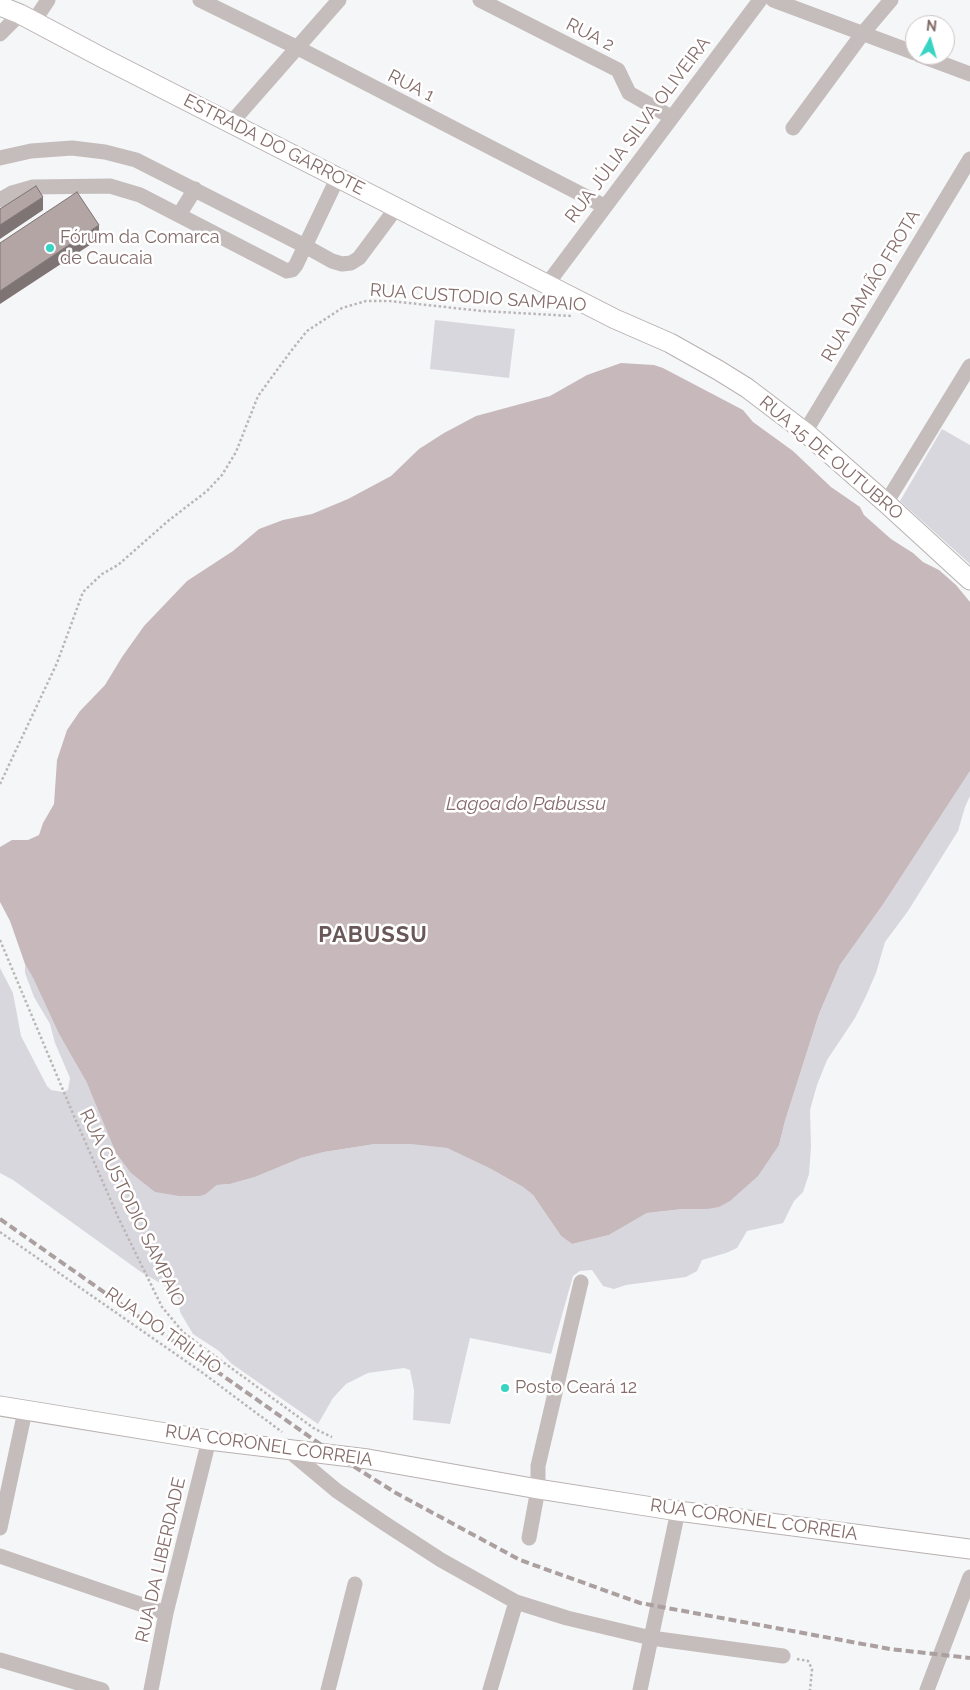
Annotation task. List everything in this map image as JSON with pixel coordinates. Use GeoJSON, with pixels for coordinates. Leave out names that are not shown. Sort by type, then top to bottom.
{"type":"FeatureCollection","features":[{"type":"Feature","properties":{"kind":"main road","name":"ESTRADA DO GARROTE"},"geometry":{"type":"LineString","coordinates":[[0,6],[27,17],[231,123],[548,283]]}},
{"type":"Feature","properties":{"kind":"main road","name":"RUA 15 DE OUTUBRO"},"geometry":{"type":"LineString","coordinates":[[548,283],[615,319],[670,343],[747,388],[805,432],[970,580]]}},
{"type":"Feature","properties":{"kind":"main road","name":"RUA CORONEL CORREIA"},"geometry":{"type":"LineString","coordinates":[[0,1406],[209,1440],[288,1443],[538,1489],[678,1511],[970,1549]]}},
{"type":"Feature","properties":{"kind":"street"},"geometry":{"type":"LineString","coordinates":[[0,34],[27,17],[48,0]]}},
{"type":"Feature","properties":{"kind":"street","name":"RUA 1"},"geometry":{"type":"LineString","coordinates":[[200,0],[296,47],[604,206]]}},
{"type":"Feature","properties":{"kind":"street"},"geometry":{"type":"LineString","coordinates":[[231,123],[339,0]]}},
{"type":"Feature","properties":{"kind":"street","name":"RUA 2"},"geometry":{"type":"LineString","coordinates":[[480,0],[618,70],[629,93],[671,117]]}},
{"type":"Feature","properties":{"kind":"street","name":"RUA JÚLIA SILVA OLIVEIRA"},"geometry":{"type":"LineString","coordinates":[[548,283],[760,0]]}},
{"type":"Feature","properties":{"kind":"street"},"geometry":{"type":"LineString","coordinates":[[773,0],[905,49]]}},
{"type":"Feature","properties":{"kind":"street"},"geometry":{"type":"LineString","coordinates":[[793,128],[863,33],[892,0]]}},
{"type":"Feature","properties":{"kind":"street"},"geometry":{"type":"LineString","coordinates":[[946,65],[970,74]]}},
{"type":"Feature","properties":{"kind":"street"},"geometry":{"type":"LineString","coordinates":[[0,158],[31,151],[72,148],[105,152],[136,160],[332,261],[342,264],[351,263],[359,258],[397,207]]}},
{"type":"Feature","properties":{"kind":"street","name":"RUA DAMIÃO FROTA"},"geometry":{"type":"LineString","coordinates":[[805,432],[970,159]]}},
{"type":"Feature","properties":{"kind":"street"},"geometry":{"type":"LineString","coordinates":[[0,200],[12,193],[33,187],[110,186],[134,193],[287,271],[292,270],[296,265],[338,177]]}},
{"type":"Feature","properties":{"kind":"street"},"geometry":{"type":"LineString","coordinates":[[179,216],[195,189]]}},
{"type":"Feature","properties":{"kind":"street"},"geometry":{"type":"LineString","coordinates":[[886,503],[970,366]]}},
{"type":"Feature","properties":{"kind":"street"},"geometry":{"type":"LineString","coordinates":[[529,1538],[538,1489],[538,1466],[581,1282]]}},
{"type":"Feature","properties":{"kind":"street"},"geometry":{"type":"LineString","coordinates":[[0,1528],[24,1411]]}},
{"type":"Feature","properties":{"kind":"street","name":"RUA DA LIBERDADE"},"geometry":{"type":"LineString","coordinates":[[151,1690],[166,1613],[209,1440]]}},
{"type":"Feature","properties":{"kind":"street"},"geometry":{"type":"LineString","coordinates":[[288,1443],[337,1491],[441,1560],[516,1602],[566,1618],[651,1638],[783,1656]]}},
{"type":"Feature","properties":{"kind":"street"},"geometry":{"type":"LineString","coordinates":[[640,1690],[678,1511]]}},
{"type":"Feature","properties":{"kind":"street"},"geometry":{"type":"LineString","coordinates":[[0,1556],[166,1613]]}},
{"type":"Feature","properties":{"kind":"street"},"geometry":{"type":"LineString","coordinates":[[927,1690],[970,1577]]}},
{"type":"Feature","properties":{"kind":"street"},"geometry":{"type":"LineString","coordinates":[[328,1690],[355,1584]]}},
{"type":"Feature","properties":{"kind":"street"},"geometry":{"type":"LineString","coordinates":[[490,1690],[516,1602]]}},
{"type":"Feature","properties":{"kind":"street"},"geometry":{"type":"LineString","coordinates":[[0,1660],[102,1690]]}},
{"type":"Feature","properties":{"kind":"path","name":"RUA CUSTODIO SAMPAIO"},"geometry":{"type":"LineString","coordinates":[[0,784],[56,663],[83,592],[102,574],[118,565],[139,549],[168,521],[207,491],[222,475],[236,452],[258,396],[307,331],[342,308],[366,301],[390,301],[482,310],[577,316]]}},
{"type":"Feature","properties":{"kind":"path","name":"RUA CUSTODIO SAMPAIO"},"geometry":{"type":"LineString","coordinates":[[0,940],[114,1208],[162,1306],[184,1332],[201,1346],[315,1429],[335,1439]]}},
{"type":"Feature","properties":{"kind":"path","name":"RUA DO TRILHO"},"geometry":{"type":"LineString","coordinates":[[0,1232],[208,1377],[288,1443]]}},
{"type":"Feature","properties":{"kind":"path"},"geometry":{"type":"LineString","coordinates":[[783,1656],[808,1661],[812,1668],[810,1690]]}},
{"type":"Feature","properties":{"kind":"shaded area"},"geometry":{"type":"Polygon","coordinates":[[[435,320],[515,329],[509,378],[430,369],[435,320]]]}},
{"type":"Feature","properties":{"kind":"shaded area"},"geometry":{"type":"Polygon","coordinates":[[[942,429],[970,445],[970,564],[900,501],[942,429]]]}},
{"type":"Feature","properties":{"kind":"shaded area"},"geometry":{"type":"Polygon","coordinates":[[[970,771],[970,796],[958,831],[908,911],[885,942],[876,973],[866,996],[855,1018],[827,1060],[810,1110],[811,1147],[809,1174],[803,1192],[794,1201],[783,1223],[747,1231],[737,1248],[702,1260],[697,1271],[686,1277],[626,1285],[614,1289],[603,1286],[592,1270],[580,1271],[573,1276],[551,1354],[470,1338],[450,1424],[413,1420],[414,1390],[410,1370],[404,1368],[368,1373],[346,1384],[333,1398],[318,1424],[232,1364],[219,1351],[193,1334],[180,1312],[179,1300],[172,1290],[141,1272],[13,1180],[0,1173],[0,968],[13,993],[21,1036],[47,1086],[51,1090],[63,1092],[68,1090],[70,1078],[55,1043],[50,1024],[34,997],[25,973],[25,964],[59,1034],[87,1083],[206,1194],[217,1185],[230,1184],[255,1177],[301,1158],[324,1152],[375,1144],[411,1143],[447,1148],[523,1187],[533,1195],[561,1236],[572,1244],[609,1235],[647,1213],[683,1209],[707,1209],[779,1145],[819,1014],[840,965],[884,903],[970,771]]]}},
{"type":"Feature","properties":{"kind":"water","name":"Lagoa do Pabussu"},"geometry":{"type":"Polygon","coordinates":[[[621,363],[654,365],[663,368],[743,410],[753,422],[793,451],[831,487],[860,507],[864,515],[891,539],[923,562],[939,570],[956,585],[970,602],[970,771],[884,903],[840,965],[819,1014],[779,1145],[758,1176],[730,1201],[719,1207],[647,1213],[609,1235],[572,1244],[561,1236],[533,1195],[523,1187],[447,1148],[411,1144],[375,1144],[324,1152],[301,1158],[255,1177],[230,1184],[217,1185],[206,1194],[200,1196],[179,1196],[155,1192],[131,1173],[116,1153],[87,1083],[59,1034],[25,964],[10,921],[0,902],[0,847],[12,840],[28,840],[39,835],[43,823],[54,804],[57,760],[67,730],[80,711],[105,685],[144,626],[187,581],[233,551],[259,529],[283,520],[312,514],[348,499],[391,476],[419,449],[476,416],[550,396],[587,375],[621,363]]]}},
{"type":"Feature","properties":{"kind":"building"},"geometry":{"type":"Polygon","coordinates":[[[36,186],[43,197],[0,225],[0,209],[36,186]]]}},
{"type":"Feature","properties":{"kind":"building","name":"Fórum da Comarca de Caucaia"},"geometry":{"type":"Polygon","coordinates":[[[77,192],[99,225],[0,291],[0,243],[77,192]]]}},
{"type":"Feature","properties":{"kind":"railway"},"geometry":{"type":"LineString","coordinates":[[0,1219],[337,1456],[396,1493],[520,1560],[640,1603],[890,1649],[970,1658]]}},
{"type":"Feature","properties":{"kind":"place","name":"Fórum da Comarca de Caucaia"},"geometry":{"type":"Point","coordinates":[50,248]}},
{"type":"Feature","properties":{"kind":"place","name":"Posto Ceará 12"},"geometry":{"type":"Point","coordinates":[505,1388]}},
{"type":"Feature","properties":{"kind":"district","name":"PABUSSU"},"geometry":{"type":"Point","coordinates":[373,935]}}]}
